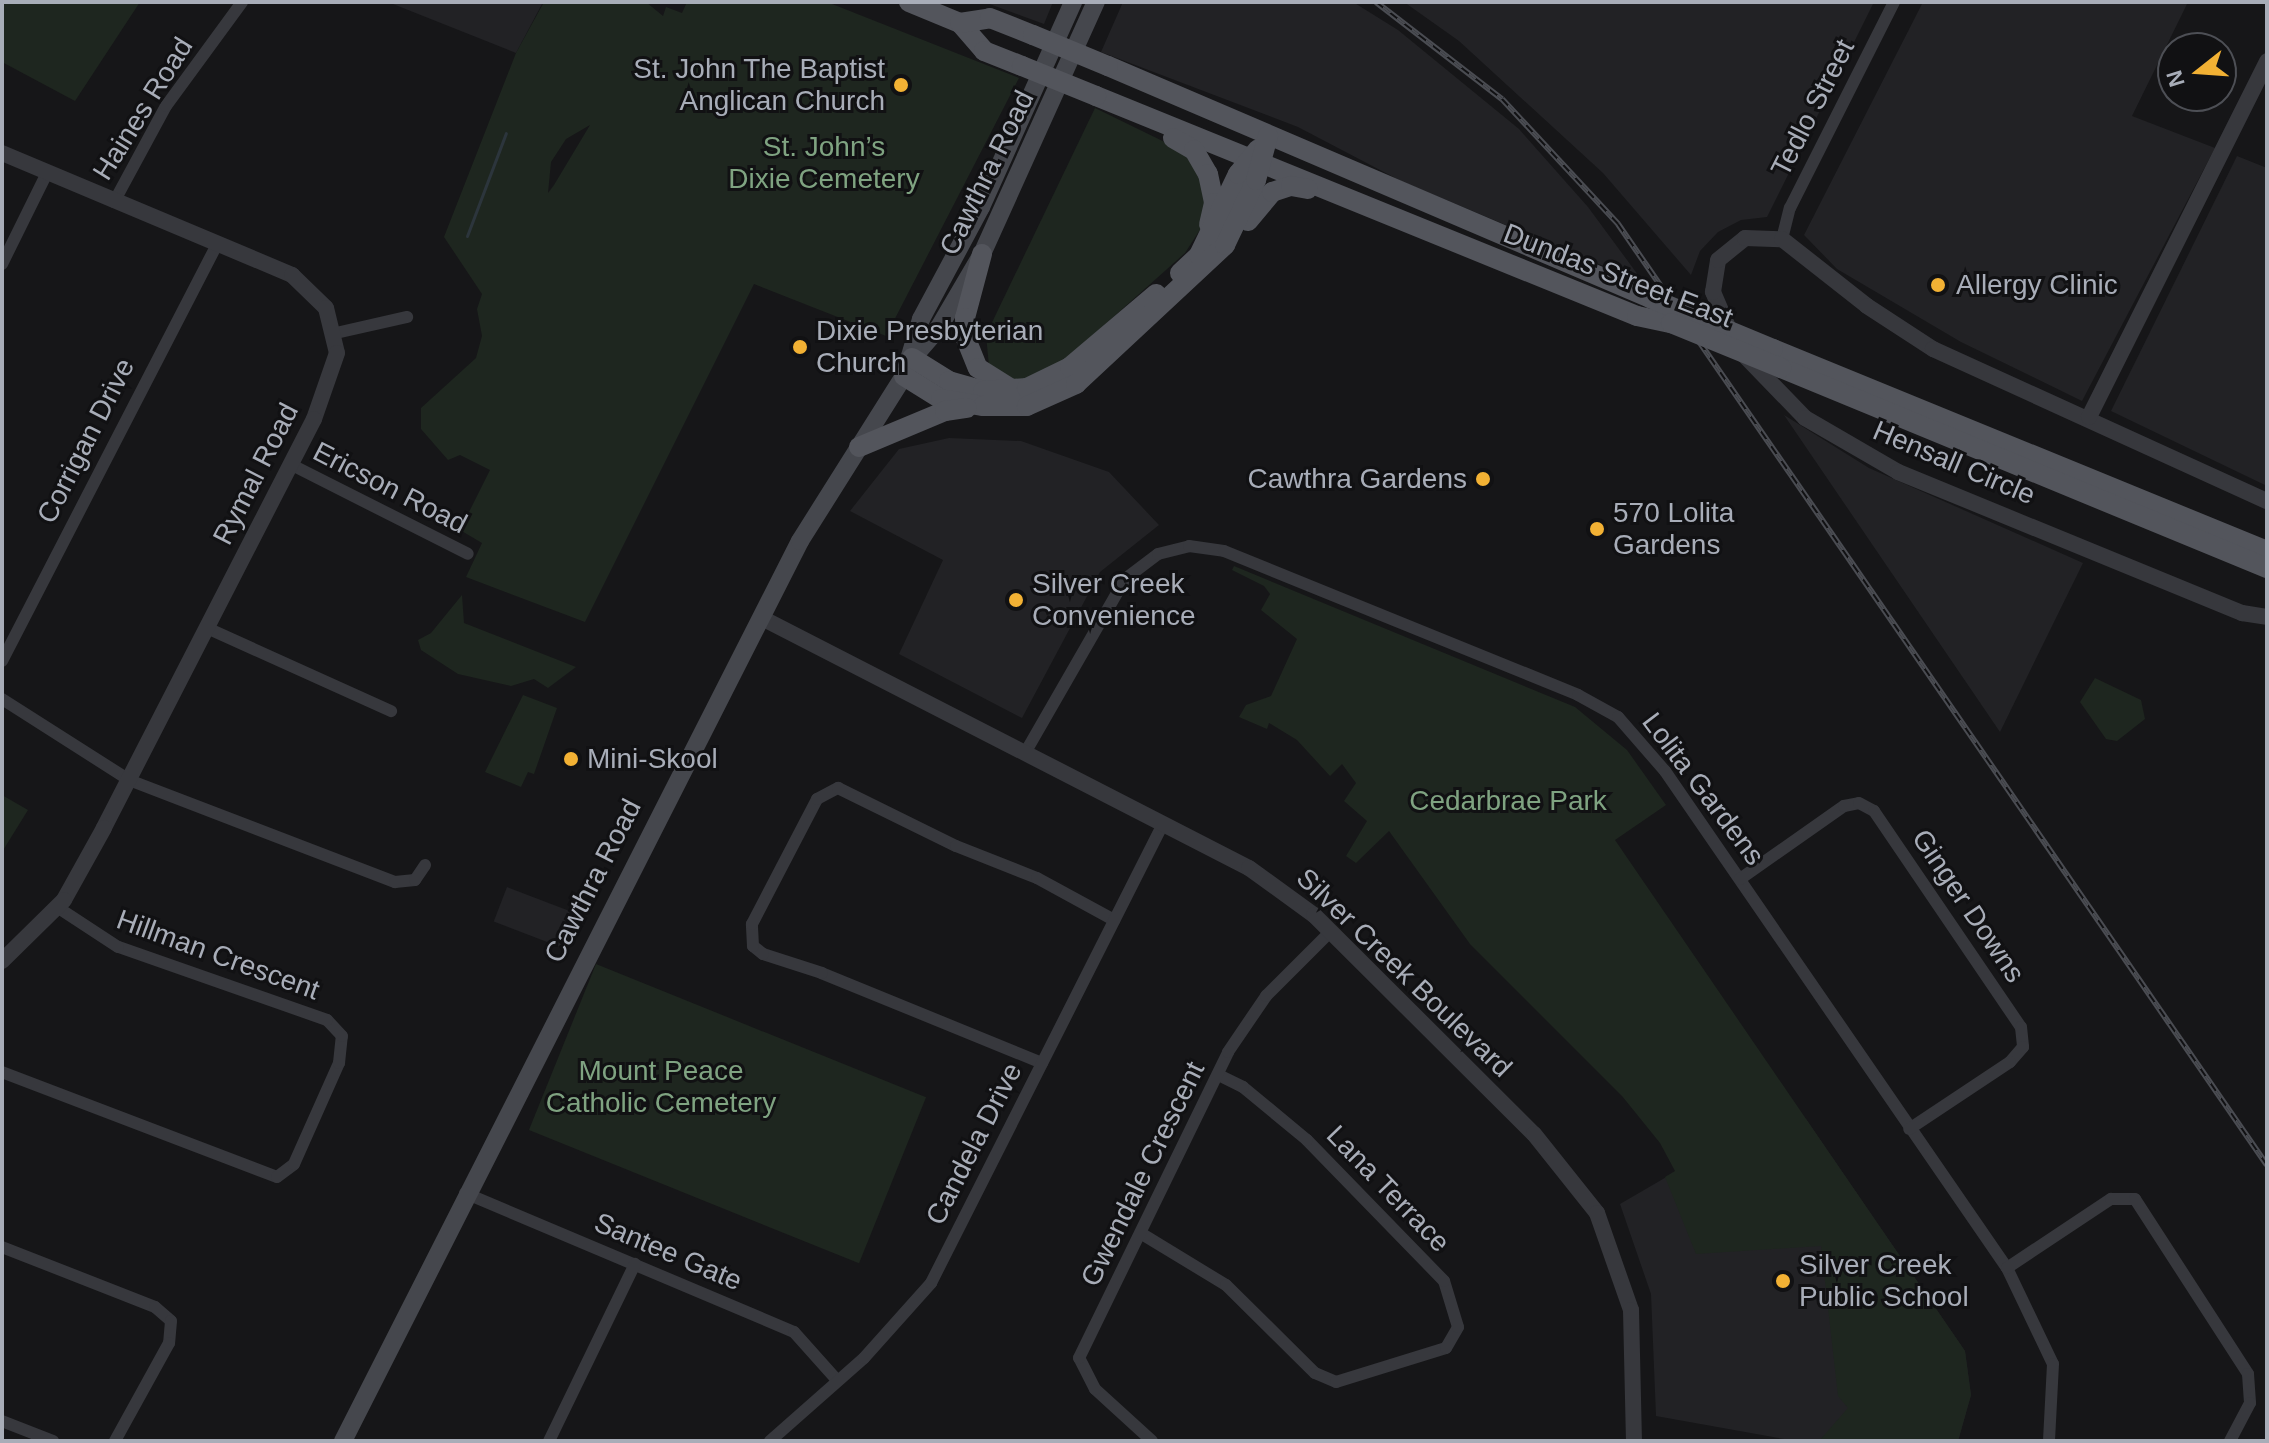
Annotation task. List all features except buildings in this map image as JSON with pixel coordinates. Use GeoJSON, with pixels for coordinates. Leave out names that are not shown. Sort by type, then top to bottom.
{"type":"FeatureCollection","features":[{"type":"Feature","properties":{"kind":"main road","name":"Dundas Street East"},"geometry":{"type":"LineString","coordinates":[[909,2],[960,23],[984,51],[1637,316],[1671,323],[2267,568]]}},
{"type":"Feature","properties":{"kind":"main road","name":"Cawthra Road"},"geometry":{"type":"LineString","coordinates":[[908,367],[921,319],[981,207],[1073,2]]}},
{"type":"Feature","properties":{"kind":"main road","name":"Cawthra Road"},"geometry":{"type":"LineString","coordinates":[[343,1441],[465,1193],[800,541],[908,367],[938,329],[982,254],[1096,2]]}},
{"type":"Feature","properties":{"kind":"main road","name":"Dundas Street East"},"geometry":{"type":"LineString","coordinates":[[960,23],[990,18],[1033,35],[1650,298],[2267,551]]}},
{"type":"Feature","properties":{"kind":"main road"},"geometry":{"type":"LineString","coordinates":[[1125,108],[1136,122],[1186,144],[1202,163],[1214,203],[1215,242]]}},
{"type":"Feature","properties":{"kind":"main road"},"geometry":{"type":"LineString","coordinates":[[859,447],[945,411],[983,406],[1027,406],[1076,384],[1215,242],[1268,136]]}},
{"type":"Feature","properties":{"kind":"main road"},"geometry":{"type":"LineString","coordinates":[[908,367],[965,387],[1014,391],[1050,380],[1070,367],[1215,242],[1238,243],[1258,203],[1282,188],[1301,186],[1358,204]]}},
{"type":"Feature","properties":{"kind":"main road"},"geometry":{"type":"LineString","coordinates":[[982,254],[965,318],[970,356],[989,380],[1014,391]]}},
{"type":"Feature","properties":{"kind":"main road"},"geometry":{"type":"LineString","coordinates":[[908,367],[941,399],[983,406]]}},
{"type":"Feature","properties":{"kind":"street","name":"Haines Road"},"geometry":{"type":"LineString","coordinates":[[114,202],[166,106],[242,2]]}},
{"type":"Feature","properties":{"kind":"street","name":"Tedlo Street"},"geometry":{"type":"LineString","coordinates":[[1782,239],[1790,208],[1894,2]]}},
{"type":"Feature","properties":{"kind":"street"},"geometry":{"type":"LineString","coordinates":[[2089,417],[2265,72]]}},
{"type":"Feature","properties":{"kind":"street"},"geometry":{"type":"LineString","coordinates":[[2,153],[46,175],[305,283],[326,308],[336,333],[407,317]]}},
{"type":"Feature","properties":{"kind":"street"},"geometry":{"type":"LineString","coordinates":[[2,264],[46,175]]}},
{"type":"Feature","properties":{"kind":"street","name":"Hensall Circle"},"geometry":{"type":"LineString","coordinates":[[1782,239],[1759,236],[1732,244],[1715,266],[1713,292],[1737,347],[1805,418],[1915,480],[2242,613],[2267,617]]}},
{"type":"Feature","properties":{"kind":"street"},"geometry":{"type":"LineString","coordinates":[[1782,239],[1904,332],[2267,501]]}},
{"type":"Feature","properties":{"kind":"street","name":"Corrigan Drive"},"geometry":{"type":"LineString","coordinates":[[2,661],[217,245]]}},
{"type":"Feature","properties":{"kind":"street","name":"Rymal Road"},"geometry":{"type":"LineString","coordinates":[[2,961],[57,907],[129,780],[332,379],[336,333]]}},
{"type":"Feature","properties":{"kind":"street","name":"Ericson Road"},"geometry":{"type":"LineString","coordinates":[[290,464],[468,554]]}},
{"type":"Feature","properties":{"kind":"street","name":"Lolita Gardens"},"geometry":{"type":"LineString","coordinates":[[1025,753],[1125,579],[1171,550],[1189,546],[1224,551],[1578,695],[1618,717],[1665,771],[2007,1268],[2053,1364],[2049,1441]]}},
{"type":"Feature","properties":{"kind":"street","name":"Silver Creek Boulevard"},"geometry":{"type":"LineString","coordinates":[[762,618],[1249,868],[1330,932],[1534,1134],[1597,1213],[1631,1310],[1634,1441]]}},
{"type":"Feature","properties":{"kind":"street"},"geometry":{"type":"LineString","coordinates":[[207,628],[391,711]]}},
{"type":"Feature","properties":{"kind":"street"},"geometry":{"type":"LineString","coordinates":[[2,699],[129,780],[395,882],[415,880],[425,865]]}},
{"type":"Feature","properties":{"kind":"street"},"geometry":{"type":"LineString","coordinates":[[1042,1063],[822,973],[763,954],[753,946],[752,924],[817,799],[838,788],[956,846],[1037,878],[1114,920]]}},
{"type":"Feature","properties":{"kind":"street","name":"Ginger Downs"},"geometry":{"type":"LineString","coordinates":[[1740,879],[1844,806],[1859,803],[1874,811],[2021,1027],[2023,1047],[2010,1062],[1909,1129]]}},
{"type":"Feature","properties":{"kind":"street","name":"Candela Drive"},"geometry":{"type":"LineString","coordinates":[[770,1441],[836,1379],[864,1358],[931,1283],[1163,824]]}},
{"type":"Feature","properties":{"kind":"street","name":"Hillman Crescent"},"geometry":{"type":"LineString","coordinates":[[2,1072],[277,1177],[294,1164],[339,1063],[342,1036],[327,1020],[118,947],[57,907]]}},
{"type":"Feature","properties":{"kind":"street","name":"Gwendale Crescent"},"geometry":{"type":"LineString","coordinates":[[1152,1441],[1095,1389],[1079,1358],[1218,1075],[1266,996],[1330,932]]}},
{"type":"Feature","properties":{"kind":"street","name":"Lana Terrace"},"geometry":{"type":"LineString","coordinates":[[1142,1234],[1226,1285],[1315,1373],[1336,1382],[1446,1348],[1458,1327],[1444,1281],[1307,1140],[1243,1087],[1218,1075]]}},
{"type":"Feature","properties":{"kind":"street","name":"Santee Gate"},"geometry":{"type":"LineString","coordinates":[[465,1193],[794,1332],[836,1379]]}},
{"type":"Feature","properties":{"kind":"street"},"geometry":{"type":"LineString","coordinates":[[2007,1268],[2111,1199],[2135,1199],[2248,1374],[2250,1403],[2230,1441]]}},
{"type":"Feature","properties":{"kind":"street"},"geometry":{"type":"LineString","coordinates":[[2,1247],[155,1307],[171,1321],[169,1343],[115,1441]]}},
{"type":"Feature","properties":{"kind":"street"},"geometry":{"type":"LineString","coordinates":[[549,1441],[635,1264]]}},
{"type":"Feature","properties":{"kind":"street"},"geometry":{"type":"LineString","coordinates":[[2,1421],[53,1441]]}},
{"type":"Feature","properties":{"kind":"shaded area"},"geometry":{"type":"Polygon","coordinates":[[[388,2],[543,2],[516,53],[388,2]]]}},
{"type":"Feature","properties":{"kind":"shaded area"},"geometry":{"type":"Polygon","coordinates":[[[984,2],[1053,2],[1044,24],[984,2]]]}},
{"type":"Feature","properties":{"kind":"shaded area"},"geometry":{"type":"Polygon","coordinates":[[[1123,2],[1353,2],[1398,30],[1519,129],[1588,207],[1644,283],[1401,181],[1298,127],[1101,52],[1123,2]]]}},
{"type":"Feature","properties":{"kind":"shaded area"},"geometry":{"type":"Polygon","coordinates":[[[1404,2],[1874,2],[1767,217],[1741,220],[1718,232],[1700,251],[1691,275],[1603,173],[1459,41],[1404,2]]]}},
{"type":"Feature","properties":{"kind":"shaded area"},"geometry":{"type":"Polygon","coordinates":[[[1923,2],[2188,2],[2173,32],[2157,32],[2157,65],[2132,116],[2215,148],[2082,401],[1961,342],[1837,269],[1804,235],[1923,2]]]}},
{"type":"Feature","properties":{"kind":"shaded area"},"geometry":{"type":"Polygon","coordinates":[[[2237,156],[2267,168],[2267,486],[2111,411],[2237,156]]]}},
{"type":"Feature","properties":{"kind":"shaded area"},"geometry":{"type":"Polygon","coordinates":[[[1784,415],[1869,468],[2083,563],[2000,732],[1784,415]]]}},
{"type":"Feature","properties":{"kind":"shaded area"},"geometry":{"type":"Polygon","coordinates":[[[949,438],[1021,441],[1109,472],[1159,525],[1100,572],[1022,718],[899,654],[943,560],[850,511],[899,449],[949,438]]]}},
{"type":"Feature","properties":{"kind":"shaded area"},"geometry":{"type":"Polygon","coordinates":[[[507,887],[576,914],[563,948],[494,922],[507,887]]]}},
{"type":"Feature","properties":{"kind":"shaded area","name":"Silver Creek Public School"},"geometry":{"type":"Polygon","coordinates":[[[1806,1119],[1965,1351],[1971,1395],[1958,1441],[1795,1441],[1656,1416],[1651,1294],[1620,1204],[1675,1172],[1806,1119]]]}},
{"type":"Feature","properties":{"kind":"green space"},"geometry":{"type":"Polygon","coordinates":[[[2,2],[140,2],[75,101],[2,62],[2,2]]]}},
{"type":"Feature","properties":{"kind":"green space","name":"St. John’s Dixie Cemetery"},"geometry":{"type":"Polygon","coordinates":[[[544,2],[646,2],[663,16],[666,7],[682,13],[687,2],[827,2],[1019,78],[886,336],[754,284],[585,622],[466,577],[482,543],[460,530],[490,470],[460,455],[448,460],[421,429],[421,408],[476,358],[482,336],[477,309],[482,294],[444,237],[516,53],[544,2]],[[590,125],[566,139],[551,162],[548,193],[590,125]]]}},
{"type":"Feature","properties":{"kind":"green space"},"geometry":{"type":"Polygon","coordinates":[[[1095,108],[1181,150],[1204,179],[1205,222],[1185,253],[1063,362],[1046,375],[1014,382],[989,366],[986,335],[1095,108]]]}},
{"type":"Feature","properties":{"kind":"green space","name":"Cedarbrae Park"},"geometry":{"type":"Polygon","coordinates":[[[1234,566],[1575,707],[1627,750],[1666,805],[1615,840],[1965,1351],[1971,1395],[1958,1441],[1819,1441],[1848,1408],[1838,1396],[1821,1246],[1696,1254],[1665,1177],[1675,1171],[1660,1143],[1622,1096],[1470,944],[1389,831],[1356,863],[1346,856],[1367,821],[1344,801],[1356,783],[1342,764],[1330,776],[1297,740],[1269,723],[1267,729],[1239,717],[1246,705],[1271,696],[1297,639],[1261,610],[1270,594],[1264,586],[1232,570],[1234,566]]]}},
{"type":"Feature","properties":{"kind":"green space"},"geometry":{"type":"Polygon","coordinates":[[[462,595],[464,623],[576,667],[548,688],[534,679],[511,686],[458,674],[421,650],[418,640],[431,633],[462,595]]]}},
{"type":"Feature","properties":{"kind":"green space"},"geometry":{"type":"Polygon","coordinates":[[[2095,678],[2141,700],[2145,719],[2117,741],[2106,739],[2080,702],[2095,678]]]}},
{"type":"Feature","properties":{"kind":"green space"},"geometry":{"type":"Polygon","coordinates":[[[523,695],[557,708],[534,774],[528,772],[521,787],[485,772],[523,695]]]}},
{"type":"Feature","properties":{"kind":"green space"},"geometry":{"type":"Polygon","coordinates":[[[2,795],[28,810],[2,852],[2,795]]]}},
{"type":"Feature","properties":{"kind":"green space","name":"Mount Peace Catholic Cemetery"},"geometry":{"type":"Polygon","coordinates":[[[596,964],[926,1097],[859,1263],[529,1130],[596,964]]]}},
{"type":"Feature","properties":{"kind":"waterway"},"geometry":{"type":"LineString","coordinates":[[467,236],[506,133]]}},
{"type":"Feature","properties":{"kind":"railway"},"geometry":{"type":"LineString","coordinates":[[1376,2],[1502,99],[1618,224],[2267,1165]]}},
{"type":"Feature","properties":{"kind":"place","name":"St. John The Baptist Anglican Church"},"geometry":{"type":"Point","coordinates":[901,85]}},
{"type":"Feature","properties":{"kind":"place","name":"Allergy Clinic"},"geometry":{"type":"Point","coordinates":[1938,285]}},
{"type":"Feature","properties":{"kind":"place","name":"Dixie Presbyterian Church"},"geometry":{"type":"Point","coordinates":[800,347]}},
{"type":"Feature","properties":{"kind":"place","name":"Cawthra Gardens"},"geometry":{"type":"Point","coordinates":[1483,479]}},
{"type":"Feature","properties":{"kind":"place","name":"570 Lolita Gardens"},"geometry":{"type":"Point","coordinates":[1597,529]}},
{"type":"Feature","properties":{"kind":"place","name":"Silver Creek Convenience"},"geometry":{"type":"Point","coordinates":[1016,600]}},
{"type":"Feature","properties":{"kind":"place","name":"Mini-Skool"},"geometry":{"type":"Point","coordinates":[571,759]}},
{"type":"Feature","properties":{"kind":"place","name":"Silver Creek Public School"},"geometry":{"type":"Point","coordinates":[1783,1281]}}]}
